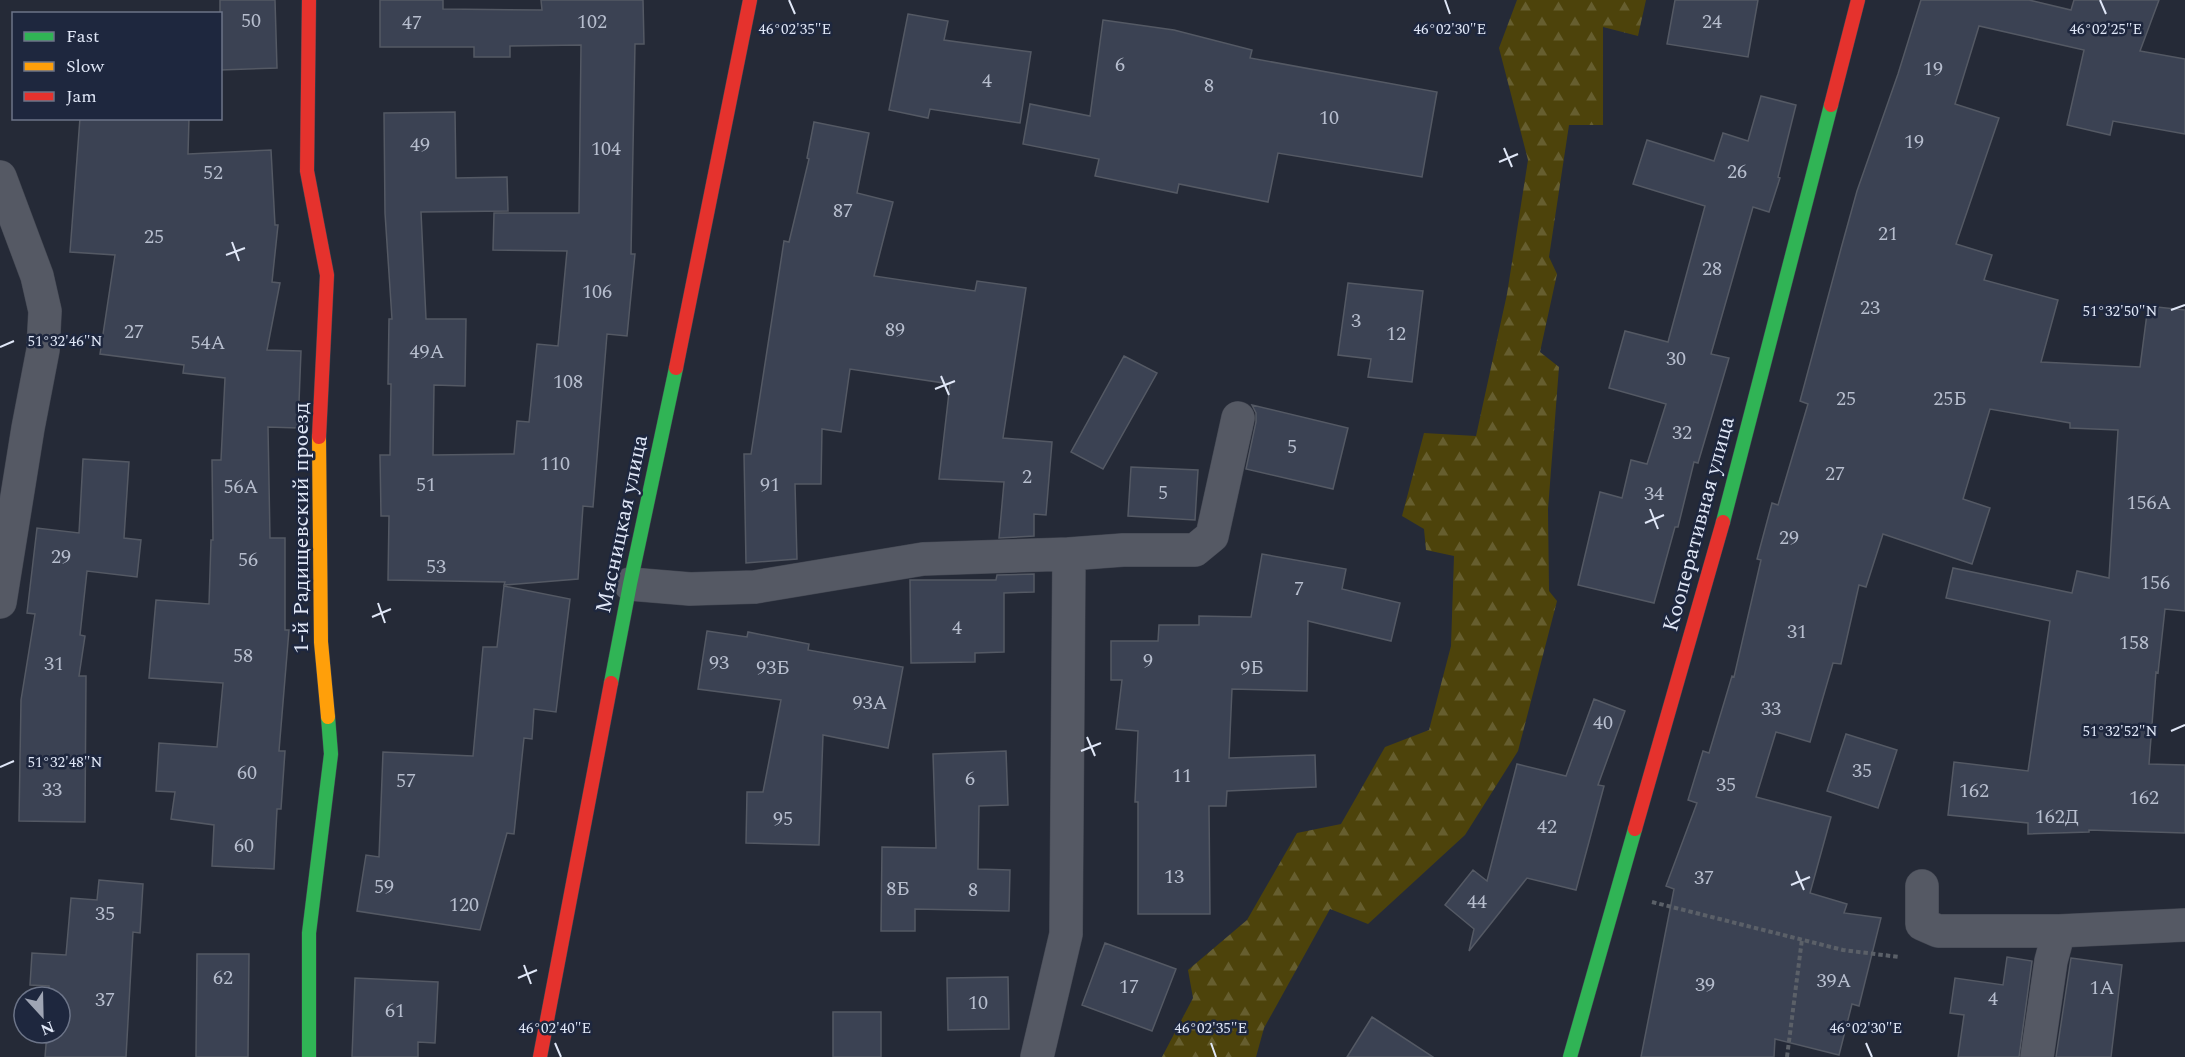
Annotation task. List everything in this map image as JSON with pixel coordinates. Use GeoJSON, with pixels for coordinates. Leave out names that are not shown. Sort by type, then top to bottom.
{"type":"FeatureCollection","features":[{"type":"Feature","properties":{"kind":"street","name":"1-й Радищевский проезд"},"geometry":{"type":"LineString","coordinates":[[309,0],[307,171],[327,275],[319,458],[321,642],[331,754],[309,933],[309,1057]]}},
{"type":"Feature","properties":{"kind":"street","name":"Мясницкая улица"},"geometry":{"type":"LineString","coordinates":[[540,1057],[630,584],[656,470],[750,0]]}},
{"type":"Feature","properties":{"kind":"street","name":"Кооперативная улица"},"geometry":{"type":"LineString","coordinates":[[1570,1057],[1725,514],[1858,0]]}},
{"type":"Feature","properties":{"kind":"street"},"geometry":{"type":"LineString","coordinates":[[0,177],[38,276],[45,311],[43,351],[27,428],[0,602]]}},
{"type":"Feature","properties":{"kind":"street"},"geometry":{"type":"LineString","coordinates":[[630,584],[690,589],[755,587],[923,559],[1123,550],[1195,550],[1212,536],[1238,418]]}},
{"type":"Feature","properties":{"kind":"street"},"geometry":{"type":"LineString","coordinates":[[1037,1057],[1066,934],[1070,554]]}},
{"type":"Feature","properties":{"kind":"street"},"geometry":{"type":"LineString","coordinates":[[1922,886],[1922,924],[1938,931],[2059,931],[2185,925]]}},
{"type":"Feature","properties":{"kind":"street"},"geometry":{"type":"LineString","coordinates":[[2037,1057],[2051,961],[2059,931]]}},
{"type":"Feature","properties":{"kind":"path"},"geometry":{"type":"LineString","coordinates":[[1618,892],[1843,950],[1909,958],[1922,924]]}},
{"type":"Feature","properties":{"kind":"path"},"geometry":{"type":"LineString","coordinates":[[1787,1057],[1802,939]]}},
{"type":"Feature","properties":{"kind":"green space"},"geometry":{"type":"Polygon","coordinates":[[[1517,0],[1646,0],[1638,36],[1603,27],[1603,125],[1569,125],[1549,257],[1557,274],[1540,352],[1559,367],[1548,509],[1549,591],[1557,601],[1518,751],[1465,835],[1368,924],[1330,909],[1264,1028],[1256,1057],[1162,1057],[1193,998],[1188,970],[1247,920],[1297,833],[1341,824],[1385,747],[1429,730],[1451,646],[1454,556],[1426,550],[1424,529],[1402,516],[1424,433],[1476,436],[1507,294],[1528,160],[1499,48],[1517,0]]]}},
{"type":"Feature","properties":{"kind":"building"},"geometry":{"type":"Polygon","coordinates":[[[220,0],[275,0],[277,68],[222,70],[222,12],[220,12],[220,0]]]}},
{"type":"Feature","properties":{"kind":"building"},"geometry":{"type":"Polygon","coordinates":[[[380,0],[443,0],[443,9],[542,10],[541,0],[643,0],[644,44],[635,44],[631,254],[635,254],[627,336],[607,334],[593,507],[583,506],[578,579],[504,585],[505,582],[388,580],[389,516],[381,516],[380,455],[390,455],[391,384],[388,384],[389,319],[392,319],[385,213],[384,113],[455,112],[456,178],[507,177],[508,211],[421,212],[426,319],[466,319],[465,386],[434,385],[433,455],[514,454],[517,421],[529,422],[537,344],[558,346],[567,251],[493,250],[494,213],[579,213],[581,45],[510,46],[510,57],[474,57],[474,47],[380,47],[380,0]]]}},
{"type":"Feature","properties":{"kind":"building"},"geometry":{"type":"Polygon","coordinates":[[[1675,0],[1758,0],[1748,57],[1667,44],[1675,0]]]}},
{"type":"Feature","properties":{"kind":"building"},"geometry":{"type":"Polygon","coordinates":[[[1921,0],[2029,0],[2071,10],[2074,0],[2159,0],[2140,51],[2185,59],[2185,134],[2113,121],[2110,135],[2067,125],[2084,50],[1979,26],[1955,104],[1999,118],[1956,244],[1992,255],[1984,280],[2058,300],[2041,362],[2140,367],[2148,306],[2185,310],[2185,611],[2165,609],[2158,673],[2156,672],[2149,764],[2185,765],[2185,833],[2089,830],[2089,832],[2028,834],[2028,823],[1948,815],[1954,762],[2028,771],[2050,621],[1946,598],[1953,568],[2072,593],[2077,571],[2109,578],[2118,430],[2070,428],[2070,423],[1990,409],[1963,499],[1990,508],[1972,564],[1883,534],[1866,587],[1859,585],[1841,664],[1833,663],[1810,742],[1776,732],[1756,797],[1831,817],[1810,893],[1847,904],[1844,913],[1881,918],[1859,1006],[1852,1004],[1839,1055],[1775,1039],[1774,1057],[1641,1057],[1674,889],[1666,886],[1697,803],[1688,800],[1703,751],[1709,753],[1732,676],[1734,677],[1761,560],[1757,559],[1772,503],[1778,505],[1808,404],[1800,401],[1842,245],[1857,191],[1921,0]]]}},
{"type":"Feature","properties":{"kind":"building"},"geometry":{"type":"Polygon","coordinates":[[[908,14],[948,21],[944,40],[1031,52],[1020,123],[930,109],[928,118],[889,110],[908,14]]]}},
{"type":"Feature","properties":{"kind":"building"},"geometry":{"type":"Polygon","coordinates":[[[1103,20],[1174,30],[1252,50],[1250,58],[1437,92],[1422,177],[1278,153],[1268,202],[1179,184],[1177,193],[1095,176],[1099,159],[1023,144],[1030,104],[1090,116],[1103,20]]]}},
{"type":"Feature","properties":{"kind":"building"},"geometry":{"type":"Polygon","coordinates":[[[1761,96],[1796,105],[1778,177],[1780,178],[1769,212],[1753,207],[1711,354],[1729,358],[1698,463],[1694,462],[1678,527],[1675,527],[1654,603],[1578,585],[1600,492],[1622,498],[1631,460],[1647,464],[1666,404],[1609,388],[1625,331],[1668,342],[1705,206],[1633,184],[1647,140],[1714,161],[1723,133],[1748,141],[1761,96]]]}},
{"type":"Feature","properties":{"kind":"building"},"geometry":{"type":"Polygon","coordinates":[[[80,120],[189,120],[188,154],[271,150],[275,225],[278,225],[272,282],[280,283],[267,350],[301,351],[298,428],[268,427],[270,538],[285,538],[285,630],[289,630],[279,751],[285,751],[281,809],[277,809],[274,869],[212,866],[214,825],[171,819],[175,792],[156,791],[159,743],[217,747],[223,683],[149,678],[156,600],[209,604],[211,540],[213,540],[212,460],[221,460],[225,378],[183,373],[184,365],[100,354],[115,255],[70,252],[80,120]]]}},
{"type":"Feature","properties":{"kind":"building"},"geometry":{"type":"Polygon","coordinates":[[[814,122],[869,133],[857,193],[893,202],[874,276],[975,291],[977,281],[1026,288],[1003,438],[1052,442],[1046,515],[1034,514],[1034,536],[999,538],[1004,482],[939,479],[950,384],[850,369],[841,432],[822,429],[821,484],[795,484],[797,559],[746,563],[744,454],[751,454],[784,241],[789,242],[809,159],[807,158],[814,122]]]}},
{"type":"Feature","properties":{"kind":"building"},"geometry":{"type":"Polygon","coordinates":[[[1348,283],[1423,291],[1412,382],[1368,377],[1371,359],[1338,355],[1348,283]]]}},
{"type":"Feature","properties":{"kind":"building"},"geometry":{"type":"Polygon","coordinates":[[[1124,356],[1157,373],[1103,469],[1071,452],[1124,356]]]}},
{"type":"Feature","properties":{"kind":"building"},"geometry":{"type":"Polygon","coordinates":[[[1252,405],[1348,428],[1333,489],[1246,469],[1256,422],[1256,413],[1252,405]]]}},
{"type":"Feature","properties":{"kind":"building"},"geometry":{"type":"Polygon","coordinates":[[[83,459],[129,462],[124,538],[141,540],[137,577],[87,571],[80,635],[85,636],[79,676],[86,676],[85,822],[19,821],[21,700],[35,614],[27,613],[37,528],[79,533],[83,459]]]}},
{"type":"Feature","properties":{"kind":"building"},"geometry":{"type":"Polygon","coordinates":[[[1131,467],[1198,470],[1195,520],[1128,516],[1131,467]]]}},
{"type":"Feature","properties":{"kind":"building"},"geometry":{"type":"Polygon","coordinates":[[[1262,554],[1346,569],[1342,589],[1400,603],[1391,641],[1308,621],[1307,691],[1232,689],[1229,758],[1315,755],[1316,787],[1227,791],[1226,806],[1209,806],[1210,914],[1138,914],[1138,802],[1135,802],[1138,731],[1116,729],[1122,680],[1111,680],[1111,641],[1158,641],[1159,625],[1199,625],[1199,616],[1251,617],[1262,554]]]}},
{"type":"Feature","properties":{"kind":"building"},"geometry":{"type":"Polygon","coordinates":[[[1034,574],[1034,592],[1004,593],[1004,652],[975,653],[975,662],[911,663],[910,580],[996,580],[997,575],[1034,574]]]}},
{"type":"Feature","properties":{"kind":"building"},"geometry":{"type":"Polygon","coordinates":[[[504,586],[570,599],[556,712],[534,709],[532,739],[524,738],[514,834],[507,833],[480,930],[357,911],[366,855],[379,857],[383,752],[473,756],[483,647],[497,647],[504,586]]]}},
{"type":"Feature","properties":{"kind":"building"},"geometry":{"type":"Polygon","coordinates":[[[707,631],[747,637],[748,632],[809,644],[808,650],[903,667],[888,748],[823,735],[819,845],[746,843],[747,792],[763,792],[781,700],[698,689],[707,631]]]}},
{"type":"Feature","properties":{"kind":"building"},"geometry":{"type":"Polygon","coordinates":[[[1594,699],[1625,711],[1598,785],[1604,786],[1576,890],[1527,878],[1469,951],[1474,929],[1445,905],[1473,870],[1487,881],[1517,764],[1566,776],[1594,699]]]}},
{"type":"Feature","properties":{"kind":"building"},"geometry":{"type":"Polygon","coordinates":[[[1846,734],[1897,750],[1878,808],[1827,791],[1846,734]]]}},
{"type":"Feature","properties":{"kind":"building"},"geometry":{"type":"Polygon","coordinates":[[[1006,751],[1008,805],[979,806],[978,869],[1010,870],[1009,911],[915,909],[915,931],[881,931],[882,847],[936,848],[933,754],[1006,751]]]}},
{"type":"Feature","properties":{"kind":"building"},"geometry":{"type":"Polygon","coordinates":[[[99,880],[143,884],[140,933],[133,932],[126,1057],[45,1057],[46,1045],[72,1045],[72,985],[30,985],[32,953],[66,955],[71,898],[97,900],[99,880]]]}},
{"type":"Feature","properties":{"kind":"building"},"geometry":{"type":"Polygon","coordinates":[[[1105,943],[1176,969],[1152,1031],[1082,1005],[1105,943]]]}},
{"type":"Feature","properties":{"kind":"building"},"geometry":{"type":"Polygon","coordinates":[[[197,954],[249,954],[248,1057],[196,1057],[197,954]]]}},
{"type":"Feature","properties":{"kind":"building"},"geometry":{"type":"Polygon","coordinates":[[[2007,957],[2032,961],[2019,1057],[1958,1057],[1964,1015],[1950,1013],[1955,978],[2003,985],[2007,957]]]}},
{"type":"Feature","properties":{"kind":"building"},"geometry":{"type":"Polygon","coordinates":[[[2071,958],[2122,965],[2111,1057],[2056,1057],[2071,958]]]}},
{"type":"Feature","properties":{"kind":"building"},"geometry":{"type":"Polygon","coordinates":[[[1008,977],[1009,1029],[948,1030],[947,978],[1008,977]]]}},
{"type":"Feature","properties":{"kind":"building"},"geometry":{"type":"Polygon","coordinates":[[[355,978],[438,982],[435,1043],[418,1042],[418,1057],[352,1057],[355,978]]]}},
{"type":"Feature","properties":{"kind":"building"},"geometry":{"type":"Polygon","coordinates":[[[833,1012],[881,1012],[881,1057],[833,1057],[833,1012]]]}},
{"type":"Feature","properties":{"kind":"building"},"geometry":{"type":"Polygon","coordinates":[[[1372,1017],[1433,1057],[1347,1057],[1372,1017]]]}},
{"type":"Feature","properties":{"kind":"traffic: fast"},"geometry":{"type":"LineString","coordinates":[[1723,522],[1831,105]]}},
{"type":"Feature","properties":{"kind":"traffic: fast"},"geometry":{"type":"LineString","coordinates":[[611,683],[676,368]]}},
{"type":"Feature","properties":{"kind":"traffic: fast"},"geometry":{"type":"LineString","coordinates":[[309,1057],[309,933],[331,754],[328,717]]}},
{"type":"Feature","properties":{"kind":"traffic: fast"},"geometry":{"type":"LineString","coordinates":[[1570,1057],[1635,829]]}},
{"type":"Feature","properties":{"kind":"traffic: slow"},"geometry":{"type":"LineString","coordinates":[[319,437],[321,642],[328,717]]}},
{"type":"Feature","properties":{"kind":"traffic: jam"},"geometry":{"type":"LineString","coordinates":[[309,0],[307,171],[327,275],[319,437]]}},
{"type":"Feature","properties":{"kind":"traffic: jam"},"geometry":{"type":"LineString","coordinates":[[676,368],[750,0]]}},
{"type":"Feature","properties":{"kind":"traffic: jam"},"geometry":{"type":"LineString","coordinates":[[1831,105],[1858,0]]}},
{"type":"Feature","properties":{"kind":"traffic: jam"},"geometry":{"type":"LineString","coordinates":[[1635,829],[1723,522]]}},
{"type":"Feature","properties":{"kind":"traffic: jam"},"geometry":{"type":"LineString","coordinates":[[540,1057],[611,683]]}}]}
